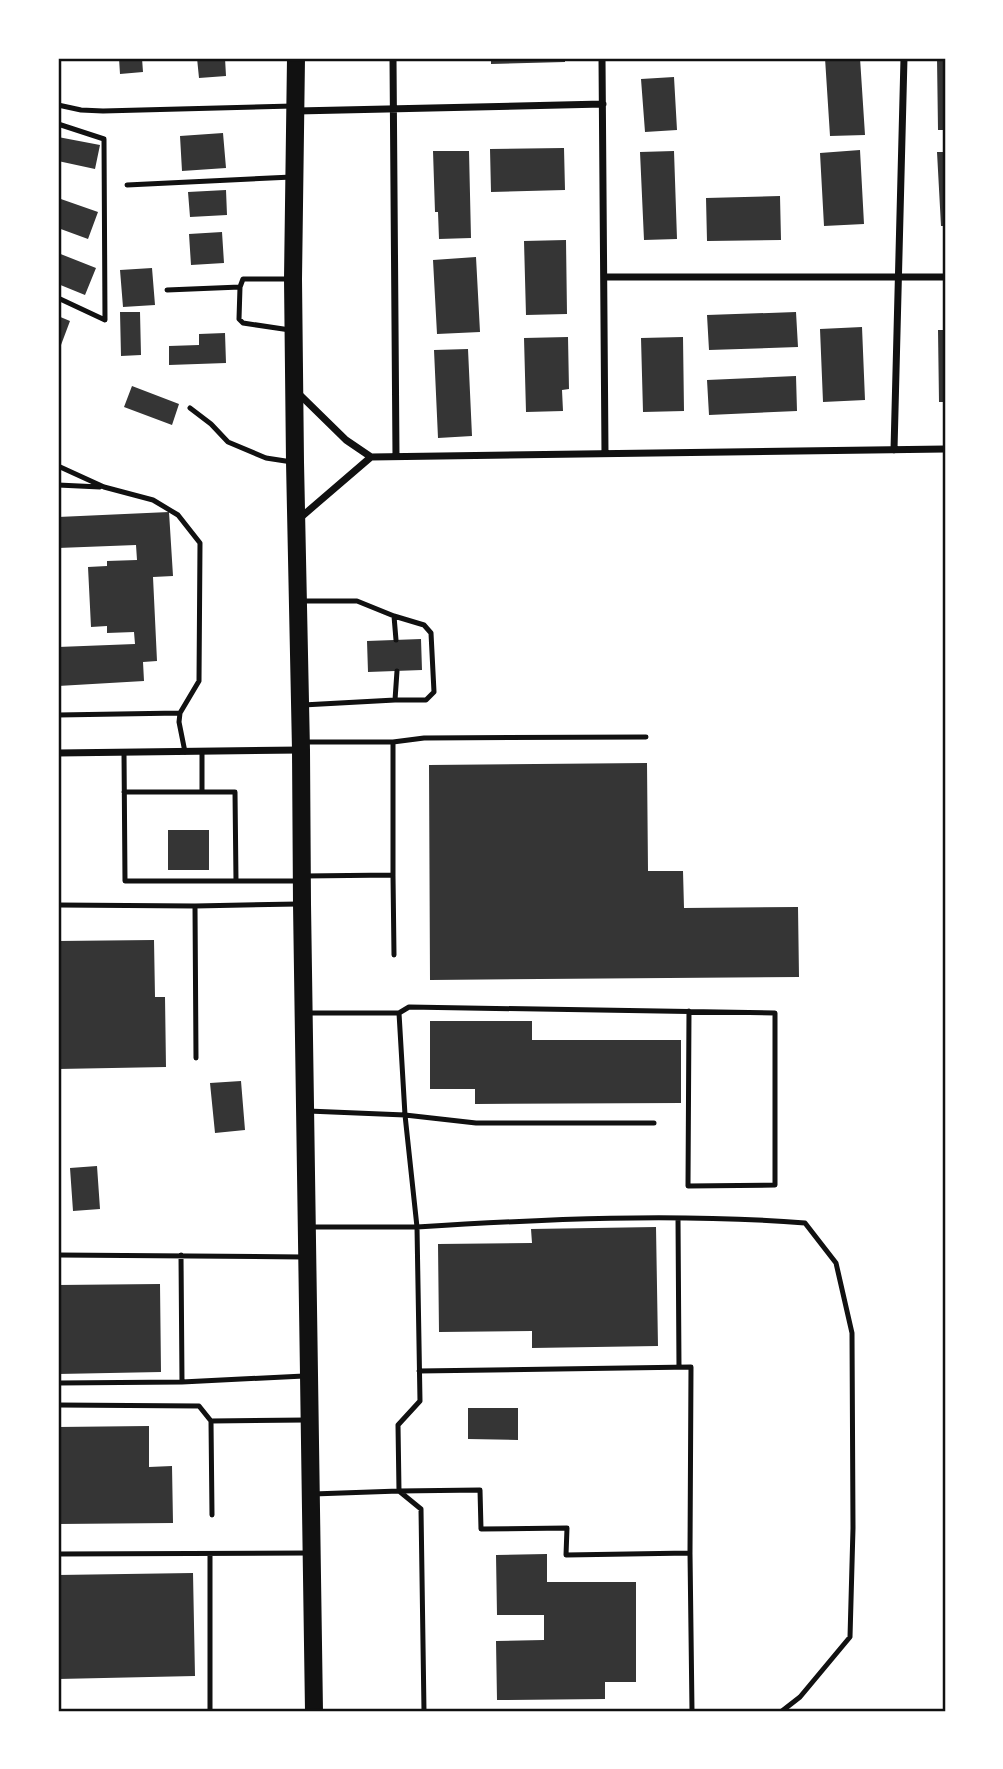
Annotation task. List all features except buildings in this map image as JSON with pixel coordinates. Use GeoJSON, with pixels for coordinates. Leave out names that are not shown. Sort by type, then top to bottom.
{"type":"FeatureCollection","features":[{"type":"Feature","properties":{"kind":"main road"},"geometry":{"type":"LineString","coordinates":[[296,58],[294,389],[314,1711]]}},
{"type":"Feature","properties":{"kind":"street"},"geometry":{"type":"LineString","coordinates":[[393,58],[396,456]]}},
{"type":"Feature","properties":{"kind":"street"},"geometry":{"type":"LineString","coordinates":[[603,58],[606,453]]}},
{"type":"Feature","properties":{"kind":"street"},"geometry":{"type":"LineString","coordinates":[[894,450],[904,58]]}},
{"type":"Feature","properties":{"kind":"street"},"geometry":{"type":"LineString","coordinates":[[296,109],[603,104]]}},
{"type":"Feature","properties":{"kind":"street"},"geometry":{"type":"LineString","coordinates":[[604,277],[945,277]]}},
{"type":"Feature","properties":{"kind":"street"},"geometry":{"type":"LineString","coordinates":[[294,389],[346,440],[371,457],[945,449]]}},
{"type":"Feature","properties":{"kind":"street"},"geometry":{"type":"LineString","coordinates":[[296,520],[371,457]]}},
{"type":"Feature","properties":{"kind":"street"},"geometry":{"type":"LineString","coordinates":[[58,753],[201,751],[301,746]]}},
{"type":"Feature","properties":{"kind":"lane"},"geometry":{"type":"LineString","coordinates":[[58,105],[103,111],[296,109]]}},
{"type":"Feature","properties":{"kind":"lane"},"geometry":{"type":"LineString","coordinates":[[58,124],[104,139],[105,320],[58,298]]}},
{"type":"Feature","properties":{"kind":"lane"},"geometry":{"type":"LineString","coordinates":[[127,185],[295,177]]}},
{"type":"Feature","properties":{"kind":"lane"},"geometry":{"type":"LineString","coordinates":[[293,279],[243,279],[240,287],[239,319],[243,323],[266,328],[294,330]]}},
{"type":"Feature","properties":{"kind":"lane"},"geometry":{"type":"LineString","coordinates":[[167,290],[240,287]]}},
{"type":"Feature","properties":{"kind":"lane"},"geometry":{"type":"LineString","coordinates":[[190,408],[228,442],[267,458],[295,462]]}},
{"type":"Feature","properties":{"kind":"lane"},"geometry":{"type":"LineString","coordinates":[[58,466],[104,487],[153,500],[178,515],[200,543],[200,681],[180,713],[179,722],[185,751]]}},
{"type":"Feature","properties":{"kind":"lane"},"geometry":{"type":"LineString","coordinates":[[58,485],[104,487]]}},
{"type":"Feature","properties":{"kind":"lane"},"geometry":{"type":"LineString","coordinates":[[298,600],[357,601],[424,625],[432,633],[434,692],[426,700],[300,705]]}},
{"type":"Feature","properties":{"kind":"lane"},"geometry":{"type":"LineString","coordinates":[[394,615],[396,640]]}},
{"type":"Feature","properties":{"kind":"lane"},"geometry":{"type":"LineString","coordinates":[[395,700],[397,671]]}},
{"type":"Feature","properties":{"kind":"lane"},"geometry":{"type":"LineString","coordinates":[[58,715],[180,713]]}},
{"type":"Feature","properties":{"kind":"lane"},"geometry":{"type":"LineString","coordinates":[[301,746],[393,743],[424,738],[646,737]]}},
{"type":"Feature","properties":{"kind":"lane"},"geometry":{"type":"LineString","coordinates":[[393,743],[394,955]]}},
{"type":"Feature","properties":{"kind":"lane"},"geometry":{"type":"LineString","coordinates":[[201,751],[202,792]]}},
{"type":"Feature","properties":{"kind":"lane"},"geometry":{"type":"LineString","coordinates":[[124,752],[125,881],[236,881],[393,875]]}},
{"type":"Feature","properties":{"kind":"lane"},"geometry":{"type":"LineString","coordinates":[[124,792],[234,792],[236,881]]}},
{"type":"Feature","properties":{"kind":"lane"},"geometry":{"type":"LineString","coordinates":[[58,905],[302,904]]}},
{"type":"Feature","properties":{"kind":"lane"},"geometry":{"type":"LineString","coordinates":[[195,906],[196,1058]]}},
{"type":"Feature","properties":{"kind":"lane"},"geometry":{"type":"LineString","coordinates":[[304,1013],[399,1013],[410,1007],[775,1013],[775,1185],[688,1186],[689,1012]]}},
{"type":"Feature","properties":{"kind":"lane"},"geometry":{"type":"LineString","coordinates":[[399,1013],[405,1115],[417,1227],[419,1371],[419,1401],[398,1425],[399,1491],[421,1509],[424,1711]]}},
{"type":"Feature","properties":{"kind":"lane"},"geometry":{"type":"LineString","coordinates":[[305,1111],[405,1115],[476,1123],[654,1123]]}},
{"type":"Feature","properties":{"kind":"lane"},"geometry":{"type":"LineString","coordinates":[[678,1218],[679,1367]]}},
{"type":"Feature","properties":{"kind":"lane"},"geometry":{"type":"LineString","coordinates":[[307,1227],[417,1227],[551,1219],[749,1219],[805,1223],[836,1263],[852,1333],[853,1528],[850,1637],[800,1697],[782,1711]]}},
{"type":"Feature","properties":{"kind":"lane"},"geometry":{"type":"LineString","coordinates":[[58,1255],[307,1257]]}},
{"type":"Feature","properties":{"kind":"lane"},"geometry":{"type":"LineString","coordinates":[[181,1255],[182,1382]]}},
{"type":"Feature","properties":{"kind":"lane"},"geometry":{"type":"LineString","coordinates":[[419,1371],[691,1367],[692,1711]]}},
{"type":"Feature","properties":{"kind":"lane"},"geometry":{"type":"LineString","coordinates":[[58,1383],[182,1382],[308,1376]]}},
{"type":"Feature","properties":{"kind":"lane"},"geometry":{"type":"LineString","coordinates":[[58,1405],[199,1406],[211,1421],[212,1515]]}},
{"type":"Feature","properties":{"kind":"lane"},"geometry":{"type":"LineString","coordinates":[[211,1421],[309,1420]]}},
{"type":"Feature","properties":{"kind":"lane"},"geometry":{"type":"LineString","coordinates":[[310,1494],[480,1490],[481,1529],[566,1528],[566,1555],[690,1553]]}},
{"type":"Feature","properties":{"kind":"lane"},"geometry":{"type":"LineString","coordinates":[[58,1554],[311,1553]]}},
{"type":"Feature","properties":{"kind":"lane"},"geometry":{"type":"LineString","coordinates":[[209,1554],[210,1711]]}}]}
